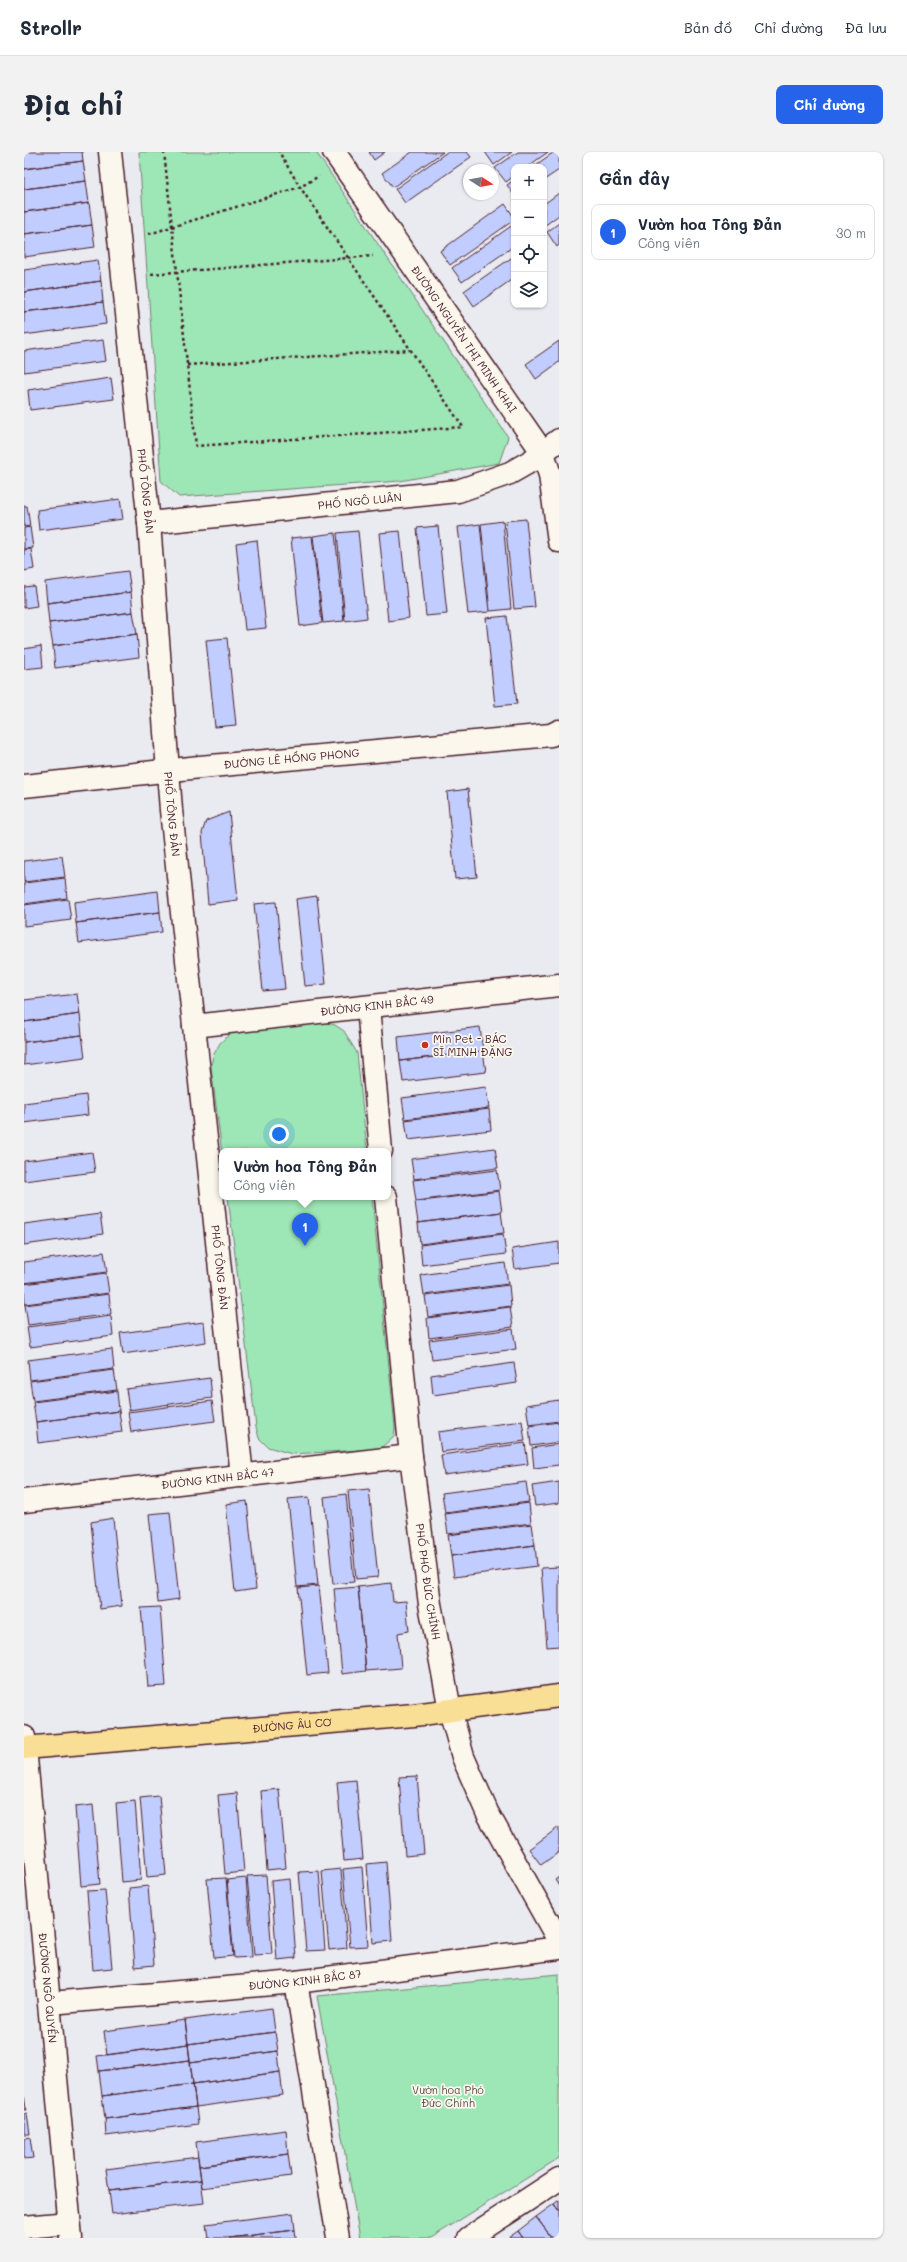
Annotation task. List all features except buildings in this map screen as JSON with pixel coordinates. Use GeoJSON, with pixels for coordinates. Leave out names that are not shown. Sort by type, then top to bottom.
{"type":"FeatureCollection","features":[{"type":"Feature","properties":{"kind":"main road","name":"ĐƯỜNG ÂU CƠ"},"geometry":{"type":"LineString","coordinates":[[24,1744],[414,1715],[559,1696]]}},
{"type":"Feature","properties":{"kind":"street","name":"PHỐ TÔNG ĐẢN"},"geometry":{"type":"LineString","coordinates":[[110,152],[149,523],[169,771],[194,1026],[242,1476]]}},
{"type":"Feature","properties":{"kind":"street","name":"ĐƯỜNG NGUYỄN THỊ MINH KHAI"},"geometry":{"type":"LineString","coordinates":[[330,162],[551,446],[550,475],[559,541]]}},
{"type":"Feature","properties":{"kind":"street","name":"PHỐ NGÔ LUÂN"},"geometry":{"type":"LineString","coordinates":[[149,523],[458,490],[510,473],[551,446]]}},
{"type":"Feature","properties":{"kind":"street","name":"ĐƯỜNG LÊ HỒNG PHONG"},"geometry":{"type":"LineString","coordinates":[[24,786],[551,735],[559,731]]}},
{"type":"Feature","properties":{"kind":"street","name":"ĐƯỜNG KINH BẮC 49"},"geometry":{"type":"LineString","coordinates":[[194,1026],[559,985]]}},
{"type":"Feature","properties":{"kind":"street"},"geometry":{"type":"LineString","coordinates":[[368,1007],[381,1148]]}},
{"type":"Feature","properties":{"kind":"street","name":"PHỐ PHÓ ĐỨC CHÍNH"},"geometry":{"type":"LineString","coordinates":[[386,1200],[411,1456],[430,1604],[450,1710],[463,1757],[487,1812],[559,1941]]}},
{"type":"Feature","properties":{"kind":"street","name":"ĐƯỜNG KINH BẮC 47"},"geometry":{"type":"LineString","coordinates":[[24,1501],[411,1456]]}},
{"type":"Feature","properties":{"kind":"street","name":"ĐƯỜNG NGÔ QUYỀN"},"geometry":{"type":"LineString","coordinates":[[24,1744],[50,2003],[70,2230]]}},
{"type":"Feature","properties":{"kind":"street","name":"ĐƯỜNG KINH BẮC 87"},"geometry":{"type":"LineString","coordinates":[[50,2003],[296,1982],[559,1948]]}},
{"type":"Feature","properties":{"kind":"street"},"geometry":{"type":"LineString","coordinates":[[296,1982],[338,2238]]}},
{"type":"Feature","properties":{"kind":"street"},"geometry":{"type":"LineString","coordinates":[[469,2238],[559,2179]]}},
{"type":"Feature","properties":{"kind":"street"},"geometry":{"type":"LineString","coordinates":[[24,2227],[70,2230]]}},
{"type":"Feature","properties":{"kind":"path"},"geometry":{"type":"LineString","coordinates":[[164,152],[196,446],[463,427],[300,187],[279,152]]}},
{"type":"Feature","properties":{"kind":"path"},"geometry":{"type":"LineString","coordinates":[[148,234],[172,228],[300,187],[330,162]]}},
{"type":"Feature","properties":{"kind":"path"},"geometry":{"type":"LineString","coordinates":[[151,274],[375,256]]}},
{"type":"Feature","properties":{"kind":"path"},"geometry":{"type":"LineString","coordinates":[[187,365],[410,350]]}},
{"type":"Feature","properties":{"kind":"green space"},"geometry":{"type":"Polygon","coordinates":[[[139,152],[316,152],[508,437],[499,463],[400,481],[179,497],[161,481],[139,152]]]}},
{"type":"Feature","properties":{"kind":"green space"},"geometry":{"type":"Polygon","coordinates":[[[323,1022],[335,1025],[344,1031],[357,1053],[367,1148],[221,1148],[211,1066],[213,1056],[220,1043],[232,1032],[323,1022]]]}},
{"type":"Feature","properties":{"kind":"green space"},"geometry":{"type":"Polygon","coordinates":[[[228,1200],[372,1200],[395,1427],[394,1436],[380,1449],[292,1454],[268,1447],[259,1438],[256,1427],[228,1200]]]}},
{"type":"Feature","properties":{"kind":"green space","name":"Vườn hoa Phó Đức Chính"},"geometry":{"type":"Polygon","coordinates":[[[559,1974],[559,2158],[431,2238],[360,2238],[317,1996],[559,1974]]]}},
{"type":"Feature","properties":{"kind":"place","name":"Min Pet - BÁC SĨ MINH ĐẶNG"},"geometry":{"type":"Point","coordinates":[425,1045]}},
{"type":"Feature","properties":{"kind":"place","name":"Vườn hoa Tông Đản"},"geometry":{"type":"Point","coordinates":[305,1246]}}]}
